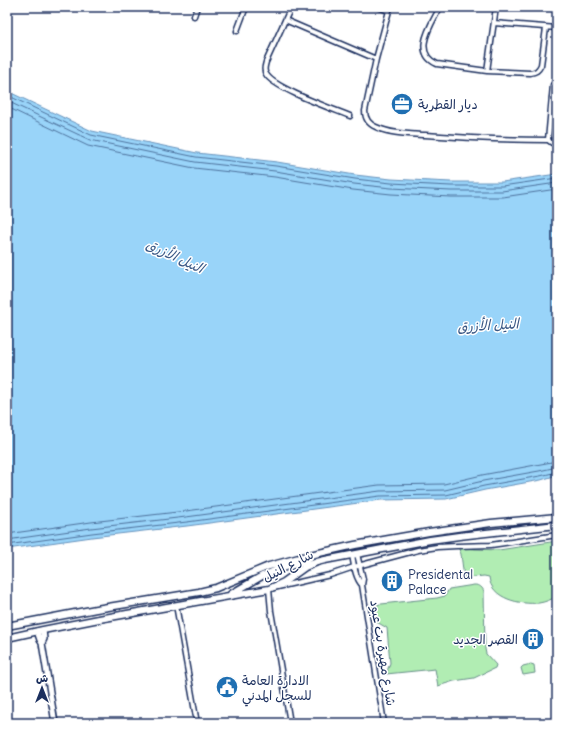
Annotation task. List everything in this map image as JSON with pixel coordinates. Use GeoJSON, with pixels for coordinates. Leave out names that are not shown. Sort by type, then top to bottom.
{"type":"FeatureCollection","features":[{"type":"Feature","properties":{"kind":"main road","name":"شارع النيل"},"geometry":{"type":"LineString","coordinates":[[7,626],[100,608],[199,592],[216,588],[269,566],[310,555],[353,546],[429,532],[491,523],[557,517]]}},
{"type":"Feature","properties":{"kind":"main road","name":"شارع النيل"},"geometry":{"type":"LineString","coordinates":[[7,638],[40,630],[269,589],[284,582],[311,564],[355,554],[459,536],[557,525]]}},
{"type":"Feature","properties":{"kind":"main road"},"geometry":{"type":"LineString","coordinates":[[353,546],[355,554]]}},
{"type":"Feature","properties":{"kind":"main road"},"geometry":{"type":"LineString","coordinates":[[226,597],[262,576],[282,568],[307,561],[310,555]]}},
{"type":"Feature","properties":{"kind":"main road"},"geometry":{"type":"LineString","coordinates":[[99,619],[103,616],[104,611],[100,608]]}},
{"type":"Feature","properties":{"kind":"street"},"geometry":{"type":"LineString","coordinates":[[194,16],[197,7]]}},
{"type":"Feature","properties":{"kind":"street"},"geometry":{"type":"LineString","coordinates":[[237,30],[246,7]]}},
{"type":"Feature","properties":{"kind":"street"},"geometry":{"type":"LineString","coordinates":[[291,7],[264,67],[265,73],[278,85],[350,116]]}},
{"type":"Feature","properties":{"kind":"street"},"geometry":{"type":"LineString","coordinates":[[378,7],[389,9],[376,59],[365,111],[365,116],[376,128],[403,133],[518,140],[548,140],[552,143],[557,143]]}},
{"type":"Feature","properties":{"kind":"street"},"geometry":{"type":"LineString","coordinates":[[440,7],[426,34],[424,42],[424,49],[427,56],[431,61],[437,64],[487,71],[535,73],[541,65],[546,28]]}},
{"type":"Feature","properties":{"kind":"street"},"geometry":{"type":"LineString","coordinates":[[487,71],[496,7]]}},
{"type":"Feature","properties":{"kind":"street"},"geometry":{"type":"LineString","coordinates":[[285,20],[376,59]]}},
{"type":"Feature","properties":{"kind":"street"},"geometry":{"type":"LineString","coordinates":[[494,23],[557,28]]}},
{"type":"Feature","properties":{"kind":"street"},"geometry":{"type":"LineString","coordinates":[[548,140],[553,85],[557,80]]}},
{"type":"Feature","properties":{"kind":"street"},"geometry":{"type":"LineString","coordinates":[[290,723],[271,611],[269,589],[330,575],[400,554],[437,547],[491,545],[557,535]]}},
{"type":"Feature","properties":{"kind":"street"},"geometry":{"type":"LineString","coordinates":[[355,554],[360,565],[363,579],[362,585]]}},
{"type":"Feature","properties":{"kind":"street"},"geometry":{"type":"LineString","coordinates":[[355,554],[354,567],[362,585]]}},
{"type":"Feature","properties":{"kind":"street","name":"شارع مهيرة بت عبود"},"geometry":{"type":"LineString","coordinates":[[362,585],[384,723]]}},
{"type":"Feature","properties":{"kind":"street"},"geometry":{"type":"LineString","coordinates":[[176,605],[197,723]]}},
{"type":"Feature","properties":{"kind":"street"},"geometry":{"type":"LineString","coordinates":[[40,630],[39,636],[42,643],[55,723]]}},
{"type":"Feature","properties":{"kind":"green space"},"geometry":{"type":"Polygon","coordinates":[[[557,541],[557,597],[539,603],[524,603],[508,599],[495,591],[491,585],[489,577],[464,578],[461,554],[458,547],[499,550],[557,541]]]}},
{"type":"Feature","properties":{"kind":"green space"},"geometry":{"type":"Polygon","coordinates":[[[474,585],[480,586],[484,591],[485,649],[486,654],[496,665],[495,668],[474,678],[454,681],[438,686],[435,669],[386,674],[390,663],[387,628],[375,621],[372,605],[437,598],[445,596],[449,589],[474,585]]]}},
{"type":"Feature","properties":{"kind":"green space"},"geometry":{"type":"Polygon","coordinates":[[[531,664],[534,665],[535,673],[523,675],[521,668],[531,664]]]}},
{"type":"Feature","properties":{"kind":"water","name":"النيل الأزرق"},"geometry":{"type":"Polygon","coordinates":[[[7,91],[92,131],[197,153],[277,162],[355,175],[391,179],[451,182],[502,182],[557,174],[557,475],[541,480],[446,499],[381,500],[7,549],[7,91]]]}},
{"type":"Feature","properties":{"kind":"place","name":"ديار القطرية"},"geometry":{"type":"Point","coordinates":[402,104]}},
{"type":"Feature","properties":{"kind":"place","name":"Presidental Palace"},"geometry":{"type":"Point","coordinates":[392,581]}},
{"type":"Feature","properties":{"kind":"place","name":"القصر الجديد"},"geometry":{"type":"Point","coordinates":[533,639]}},
{"type":"Feature","properties":{"kind":"place","name":"الادارة العامة للسجل المدني"},"geometry":{"type":"Point","coordinates":[227,687]}}]}
